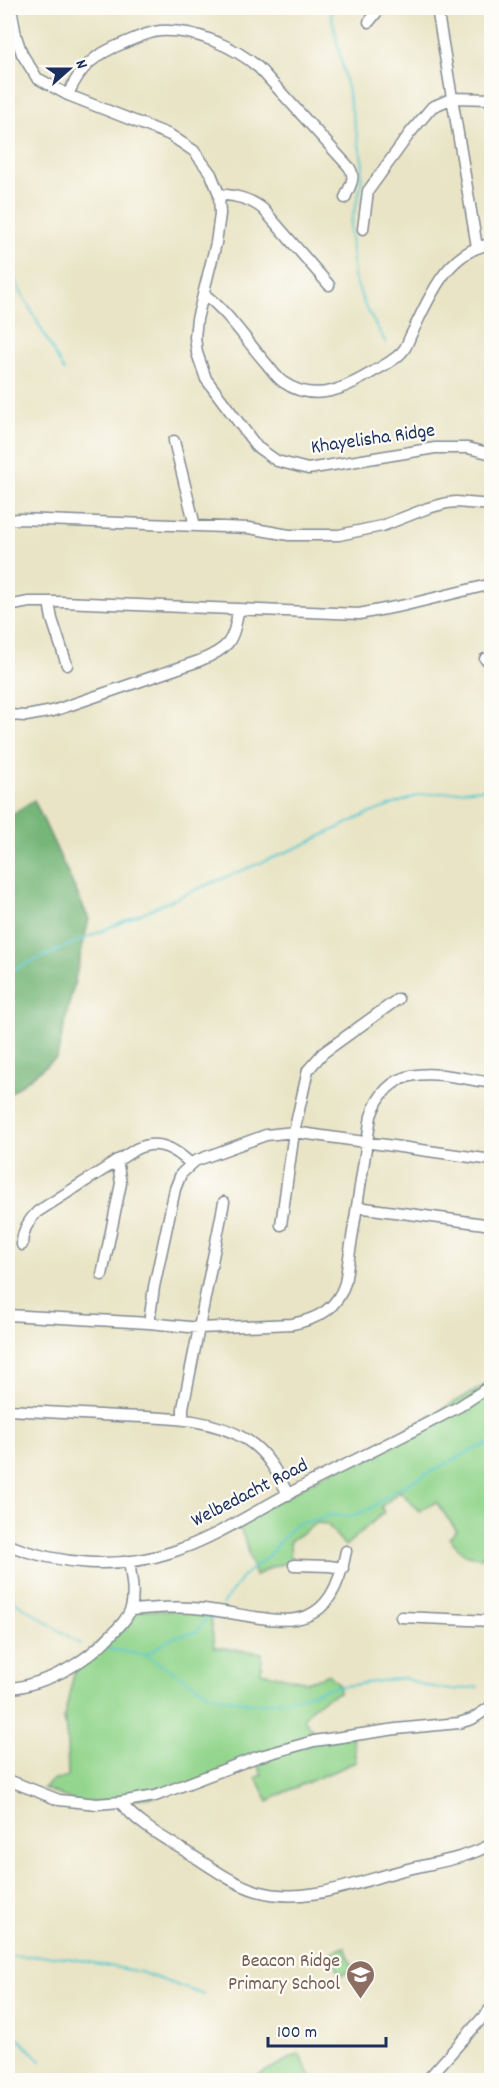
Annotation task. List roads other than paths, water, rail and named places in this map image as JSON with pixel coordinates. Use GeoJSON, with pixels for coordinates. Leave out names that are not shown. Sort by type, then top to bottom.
{"type":"FeatureCollection","features":[{"type":"Feature","properties":{"kind":"street"},"geometry":{"type":"LineString","coordinates":[[11,8],[16,36],[29,67],[38,78],[68,95],[171,135],[187,145],[204,162],[219,194],[242,197],[263,209],[329,285]]}},
{"type":"Feature","properties":{"kind":"street"},"geometry":{"type":"LineString","coordinates":[[369,22],[380,8]]}},
{"type":"Feature","properties":{"kind":"street"},"geometry":{"type":"LineString","coordinates":[[437,8],[477,247]]}},
{"type":"Feature","properties":{"kind":"street"},"geometry":{"type":"LineString","coordinates":[[68,95],[78,73],[86,65],[117,46],[146,34],[174,32],[212,41],[239,53],[259,68],[349,167],[354,176],[345,198]]}},
{"type":"Feature","properties":{"kind":"street"},"geometry":{"type":"LineString","coordinates":[[363,228],[368,191],[432,107],[453,98],[492,99]]}},
{"type":"Feature","properties":{"kind":"street","name":"Khayelisha Ridge"},"geometry":{"type":"LineString","coordinates":[[219,194],[220,214],[216,243],[197,320],[195,338],[206,380],[257,447],[277,461],[308,469],[435,448],[468,448],[492,454]]}},
{"type":"Feature","properties":{"kind":"street"},"geometry":{"type":"LineString","coordinates":[[204,294],[223,311],[282,381],[302,392],[323,394],[347,386],[387,363],[405,349],[434,290],[451,263],[477,247],[492,243]]}},
{"type":"Feature","properties":{"kind":"street"},"geometry":{"type":"LineString","coordinates":[[174,441],[195,526]]}},
{"type":"Feature","properties":{"kind":"street"},"geometry":{"type":"LineString","coordinates":[[8,520],[40,519],[249,528],[289,535],[339,535],[382,526],[447,503],[492,505]]}},
{"type":"Feature","properties":{"kind":"street"},"geometry":{"type":"LineString","coordinates":[[8,606],[29,602],[49,602],[359,614],[492,584]]}},
{"type":"Feature","properties":{"kind":"street"},"geometry":{"type":"LineString","coordinates":[[49,602],[67,665]]}},
{"type":"Feature","properties":{"kind":"street"},"geometry":{"type":"LineString","coordinates":[[8,715],[26,716],[53,711],[208,658],[229,643],[236,628],[238,611]]}},
{"type":"Feature","properties":{"kind":"street"},"geometry":{"type":"LineString","coordinates":[[281,1226],[294,1132],[304,1084],[311,1065],[323,1053],[398,999]]}},
{"type":"Feature","properties":{"kind":"street"},"geometry":{"type":"LineString","coordinates":[[8,1315],[199,1328],[292,1324],[305,1322],[324,1314],[334,1304],[345,1283],[366,1143],[371,1116],[378,1099],[388,1086],[398,1079],[420,1074],[492,1083]]}},
{"type":"Feature","properties":{"kind":"street"},"geometry":{"type":"LineString","coordinates":[[149,1323],[154,1287],[175,1189],[181,1174],[191,1164],[266,1135],[294,1132],[492,1160]]}},
{"type":"Feature","properties":{"kind":"street"},"geometry":{"type":"LineString","coordinates":[[22,1245],[26,1227],[37,1212],[141,1147],[155,1144],[171,1148],[191,1164]]}},
{"type":"Feature","properties":{"kind":"street"},"geometry":{"type":"LineString","coordinates":[[102,1275],[122,1183],[117,1160]]}},
{"type":"Feature","properties":{"kind":"street"},"geometry":{"type":"LineString","coordinates":[[183,1419],[183,1408],[224,1202]]}},
{"type":"Feature","properties":{"kind":"street"},"geometry":{"type":"LineString","coordinates":[[357,1207],[492,1225]]}},
{"type":"Feature","properties":{"kind":"street","name":"Welbedacht Road"},"geometry":{"type":"LineString","coordinates":[[8,1545],[60,1560],[86,1562],[129,1562],[188,1546],[460,1406],[492,1385]]}},
{"type":"Feature","properties":{"kind":"street"},"geometry":{"type":"LineString","coordinates":[[8,1410],[183,1419],[213,1425],[247,1440],[270,1462],[288,1494]]}},
{"type":"Feature","properties":{"kind":"street"},"geometry":{"type":"LineString","coordinates":[[131,1610],[196,1608],[252,1617],[302,1618],[312,1615],[327,1603],[336,1589],[346,1551]]}},
{"type":"Feature","properties":{"kind":"street"},"geometry":{"type":"LineString","coordinates":[[8,1689],[42,1681],[78,1663],[109,1637],[131,1610],[133,1594],[129,1562]]}},
{"type":"Feature","properties":{"kind":"street"},"geometry":{"type":"LineString","coordinates":[[294,1565],[343,1568]]}},
{"type":"Feature","properties":{"kind":"street"},"geometry":{"type":"LineString","coordinates":[[401,1617],[492,1621]]}},
{"type":"Feature","properties":{"kind":"street"},"geometry":{"type":"LineString","coordinates":[[8,1780],[45,1796],[69,1802],[97,1804],[120,1802],[155,1796],[278,1750],[341,1737],[459,1723],[472,1719],[492,1706]]}},
{"type":"Feature","properties":{"kind":"street"},"geometry":{"type":"LineString","coordinates":[[120,1802],[140,1823],[238,1883],[258,1891],[284,1896],[320,1893],[462,1857],[492,1844]]}},
{"type":"Feature","properties":{"kind":"street"},"geometry":{"type":"LineString","coordinates":[[427,2080],[492,2007]]}},
{"type":"Feature","properties":{"kind":"waterway"},"geometry":{"type":"LineString","coordinates":[[330,8],[363,164],[360,190],[350,226],[354,276],[365,306],[386,343]]}},
{"type":"Feature","properties":{"kind":"waterway"},"geometry":{"type":"LineString","coordinates":[[8,268],[64,371]]}},
{"type":"Feature","properties":{"kind":"waterway"},"geometry":{"type":"LineString","coordinates":[[8,972],[301,846],[365,815],[419,795],[492,788]]}},
{"type":"Feature","properties":{"kind":"waterway"},"geometry":{"type":"LineString","coordinates":[[222,1605],[243,1576],[267,1557],[294,1525],[333,1515],[350,1517],[370,1509],[394,1491],[472,1450],[492,1443]]}},
{"type":"Feature","properties":{"kind":"waterway"},"geometry":{"type":"LineString","coordinates":[[8,1597],[80,1644]]}},
{"type":"Feature","properties":{"kind":"waterway"},"geometry":{"type":"LineString","coordinates":[[107,1649],[145,1655],[174,1637],[197,1632],[206,1618],[219,1616]]}},
{"type":"Feature","properties":{"kind":"waterway"},"geometry":{"type":"LineString","coordinates":[[145,1655],[214,1696],[248,1703],[265,1703],[295,1698],[330,1688],[403,1678],[450,1690],[478,1687]]}},
{"type":"Feature","properties":{"kind":"waterway"},"geometry":{"type":"LineString","coordinates":[[8,1956],[57,1956],[140,1972],[204,1995]]}},
{"type":"Feature","properties":{"kind":"waterway"},"geometry":{"type":"LineString","coordinates":[[8,2028],[41,2061]]}},
{"type":"Feature","properties":{"kind":"place","name":"Beacon Ridge Primary School"},"geometry":{"type":"Point","coordinates":[361,2000]}}]}
